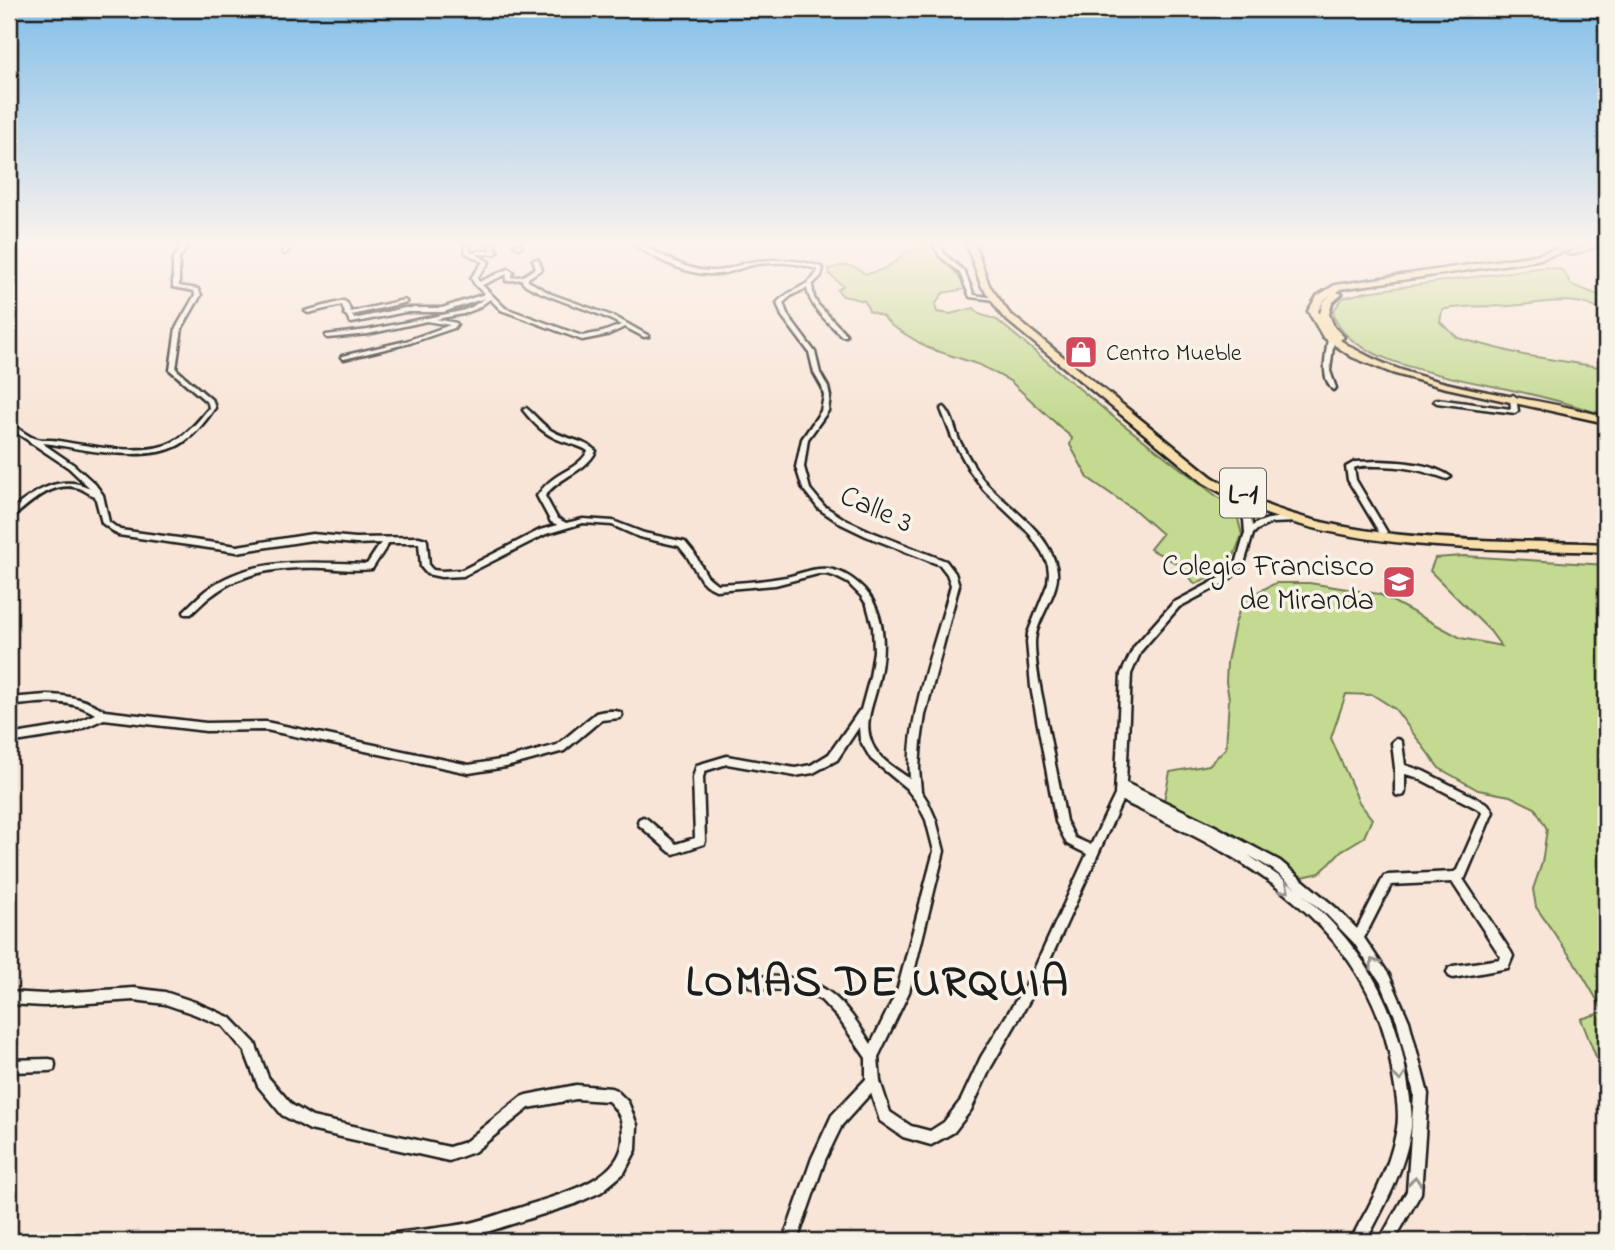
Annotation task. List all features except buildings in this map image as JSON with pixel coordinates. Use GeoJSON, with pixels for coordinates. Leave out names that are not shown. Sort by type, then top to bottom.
{"type":"FeatureCollection","features":[{"type":"Feature","properties":{"kind":"main road","name":"L-1"},"geometry":{"type":"LineString","coordinates":[[997,303],[1006,315],[1104,397],[1208,480],[1238,497],[1295,520],[1331,530],[1392,539],[1606,548]]}},
{"type":"Feature","properties":{"kind":"main road","name":"L-1"},"geometry":{"type":"LineString","coordinates":[[1006,303],[1014,315],[1214,477],[1282,510],[1329,524],[1384,532],[1606,541]]}},
{"type":"Feature","properties":{"kind":"main road"},"geometry":{"type":"LineString","coordinates":[[1318,303],[1314,311],[1318,326],[1331,338],[1360,357],[1399,373],[1606,417]]}},
{"type":"Feature","properties":{"kind":"main road"},"geometry":{"type":"LineString","coordinates":[[1330,303],[1324,314],[1330,328],[1357,351],[1385,364],[1606,417]]}},
{"type":"Feature","properties":{"kind":"street"},"geometry":{"type":"LineString","coordinates":[[32,442],[49,440],[116,450],[163,449],[181,440],[212,408],[211,402],[173,370],[179,328],[193,303]]}},
{"type":"Feature","properties":{"kind":"street"},"geometry":{"type":"LineString","coordinates":[[308,311],[343,303]]}},
{"type":"Feature","properties":{"kind":"street"},"geometry":{"type":"LineString","coordinates":[[344,303],[352,321],[405,310],[443,310],[463,303]]}},
{"type":"Feature","properties":{"kind":"street"},"geometry":{"type":"LineString","coordinates":[[347,314],[398,303]]}},
{"type":"Feature","properties":{"kind":"street"},"geometry":{"type":"LineString","coordinates":[[328,336],[368,332],[474,308],[481,303]]}},
{"type":"Feature","properties":{"kind":"street"},"geometry":{"type":"LineString","coordinates":[[497,303],[508,312],[582,338],[605,334],[625,325]]}},
{"type":"Feature","properties":{"kind":"street"},"geometry":{"type":"LineString","coordinates":[[575,303],[596,309],[646,336]]}},
{"type":"Feature","properties":{"kind":"street","name":"Calle 3"},"geometry":{"type":"LineString","coordinates":[[780,303],[785,317],[813,354],[825,387],[824,412],[821,419],[807,432],[802,445],[800,477],[806,489],[820,508],[832,516],[943,563],[951,573],[955,585],[918,732],[912,788]]}},
{"type":"Feature","properties":{"kind":"street"},"geometry":{"type":"LineString","coordinates":[[814,303],[845,335]]}},
{"type":"Feature","properties":{"kind":"street"},"geometry":{"type":"LineString","coordinates":[[344,357],[408,342],[455,325],[427,319]]}},
{"type":"Feature","properties":{"kind":"street"},"geometry":{"type":"LineString","coordinates":[[1331,338],[1327,371],[1333,388]]}},
{"type":"Feature","properties":{"kind":"street"},"geometry":{"type":"LineString","coordinates":[[1437,401],[1515,411],[1513,397]]}},
{"type":"Feature","properties":{"kind":"street"},"geometry":{"type":"LineString","coordinates":[[944,409],[949,428],[974,471],[986,488],[1031,530],[1053,566],[1053,579],[1031,639],[1036,681],[1060,822],[1071,841],[1093,851]]}},
{"type":"Feature","properties":{"kind":"street"},"geometry":{"type":"LineString","coordinates":[[526,410],[549,435],[592,451],[588,460],[554,479],[541,496],[554,520],[563,525]]}},
{"type":"Feature","properties":{"kind":"street"},"geometry":{"type":"LineString","coordinates":[[11,429],[69,464],[99,495],[106,523],[118,532],[237,549],[312,537],[423,541],[425,567],[430,572],[452,575],[463,573],[526,540],[563,525],[599,521],[629,527],[642,535],[676,541],[689,551],[696,571],[707,583],[716,587],[796,578],[824,570],[837,573],[851,581],[865,593],[875,610],[879,629],[877,666],[863,723],[865,740],[874,756],[912,788],[935,830],[939,851],[903,992],[872,1056],[873,1081],[885,1116],[908,1132],[930,1138],[949,1127],[966,1105],[986,1062],[1035,980],[1121,790],[1124,687],[1126,674],[1137,649],[1176,605],[1223,580],[1240,565],[1249,533],[1248,520],[1238,497]]}},
{"type":"Feature","properties":{"kind":"street"},"geometry":{"type":"LineString","coordinates":[[1384,532],[1352,480],[1350,467],[1355,464],[1426,468],[1447,477]]}},
{"type":"Feature","properties":{"kind":"street"},"geometry":{"type":"LineString","coordinates":[[9,516],[32,497],[54,487],[79,486],[99,495]]}},
{"type":"Feature","properties":{"kind":"street"},"geometry":{"type":"LineString","coordinates":[[1249,533],[1259,523],[1268,519],[1295,520]]}},
{"type":"Feature","properties":{"kind":"street"},"geometry":{"type":"LineString","coordinates":[[188,612],[214,589],[249,572],[298,563],[369,567],[386,541]]}},
{"type":"Feature","properties":{"kind":"street"},"geometry":{"type":"LineString","coordinates":[[9,702],[75,701],[90,704],[103,715]]}},
{"type":"Feature","properties":{"kind":"street"},"geometry":{"type":"LineString","coordinates":[[643,822],[674,849],[700,841],[698,777],[701,768],[727,760],[795,772],[813,769],[833,757],[868,704]]}},
{"type":"Feature","properties":{"kind":"street"},"geometry":{"type":"LineString","coordinates":[[9,739],[72,729],[103,715],[206,727],[266,726],[469,769],[506,763],[560,748],[599,716],[617,715]]}},
{"type":"Feature","properties":{"kind":"street"},"geometry":{"type":"LineString","coordinates":[[1397,743],[1400,792]]}},
{"type":"Feature","properties":{"kind":"street"},"geometry":{"type":"LineString","coordinates":[[1358,939],[1388,880],[1455,877],[1461,874],[1488,812],[1484,807],[1445,786],[1400,768]]}},
{"type":"Feature","properties":{"kind":"street"},"geometry":{"type":"LineString","coordinates":[[1121,790],[1211,829],[1276,865],[1331,911],[1358,939],[1385,979],[1403,1021],[1421,1094],[1414,1193],[1386,1241]]}},
{"type":"Feature","properties":{"kind":"street"},"geometry":{"type":"LineString","coordinates":[[1121,790],[1275,880],[1352,950],[1374,988],[1387,1019],[1400,1070],[1404,1126],[1386,1191],[1358,1241]]}},
{"type":"Feature","properties":{"kind":"street"},"geometry":{"type":"LineString","coordinates":[[1452,972],[1504,964],[1507,956],[1455,877]]}},
{"type":"Feature","properties":{"kind":"street"},"geometry":{"type":"LineString","coordinates":[[753,982],[806,986],[825,997],[843,1015],[872,1056]]}},
{"type":"Feature","properties":{"kind":"street"},"geometry":{"type":"LineString","coordinates":[[9,998],[44,1000],[134,994],[165,998],[195,1007],[227,1022],[250,1048],[263,1081],[287,1110],[310,1123],[449,1154],[469,1147],[526,1102],[576,1092],[611,1095],[623,1107],[630,1125],[629,1150],[619,1168],[596,1187],[575,1197],[471,1230],[390,1241]]}},
{"type":"Feature","properties":{"kind":"street"},"geometry":{"type":"LineString","coordinates":[[1387,1019],[1403,1021]]}},
{"type":"Feature","properties":{"kind":"street"},"geometry":{"type":"LineString","coordinates":[[9,1066],[49,1065]]}},
{"type":"Feature","properties":{"kind":"street"},"geometry":{"type":"LineString","coordinates":[[790,1241],[836,1120],[873,1081]]}},
{"type":"Feature","properties":{"kind":"green space"},"geometry":{"type":"Polygon","coordinates":[[[866,303],[936,303],[937,312],[950,314],[974,308],[979,314],[997,320],[1111,415],[1236,511],[1242,535],[1229,568],[1195,584],[1180,565],[1150,549],[1162,534],[1137,512],[1088,478],[1070,445],[1072,438],[1010,381],[980,365],[928,348],[892,326],[882,316],[869,311],[866,303]]]}},
{"type":"Feature","properties":{"kind":"green space"},"geometry":{"type":"Polygon","coordinates":[[[1339,303],[1534,303],[1450,308],[1442,310],[1440,322],[1458,338],[1523,355],[1606,368],[1606,416],[1548,398],[1438,375],[1381,357],[1358,344],[1341,329],[1333,311],[1339,303]]]}},
{"type":"Feature","properties":{"kind":"green space"},"geometry":{"type":"Polygon","coordinates":[[[1584,303],[1606,303],[1606,314],[1584,303]]]}},
{"type":"Feature","properties":{"kind":"green space"},"geometry":{"type":"Polygon","coordinates":[[[1464,556],[1606,565],[1606,1071],[1598,1062],[1581,1019],[1604,1012],[1579,969],[1536,907],[1533,889],[1542,863],[1547,829],[1535,808],[1510,796],[1478,790],[1439,768],[1395,709],[1373,695],[1346,694],[1331,738],[1359,802],[1372,819],[1364,837],[1341,851],[1320,873],[1298,878],[1163,805],[1170,772],[1209,765],[1226,748],[1229,698],[1226,682],[1227,662],[1240,608],[1249,596],[1276,583],[1309,583],[1379,594],[1461,638],[1501,646],[1490,631],[1430,571],[1435,558],[1464,556]]]}},
{"type":"Feature","properties":{"kind":"place","name":"Centro Mueble"},"geometry":{"type":"Point","coordinates":[1081,352]}},
{"type":"Feature","properties":{"kind":"place","name":"Colegio Francisco de Miranda"},"geometry":{"type":"Point","coordinates":[1399,582]}},
{"type":"Feature","properties":{"kind":"district","name":"LOMAS DE URQUIA"},"geometry":{"type":"Point","coordinates":[878,980]}}]}
